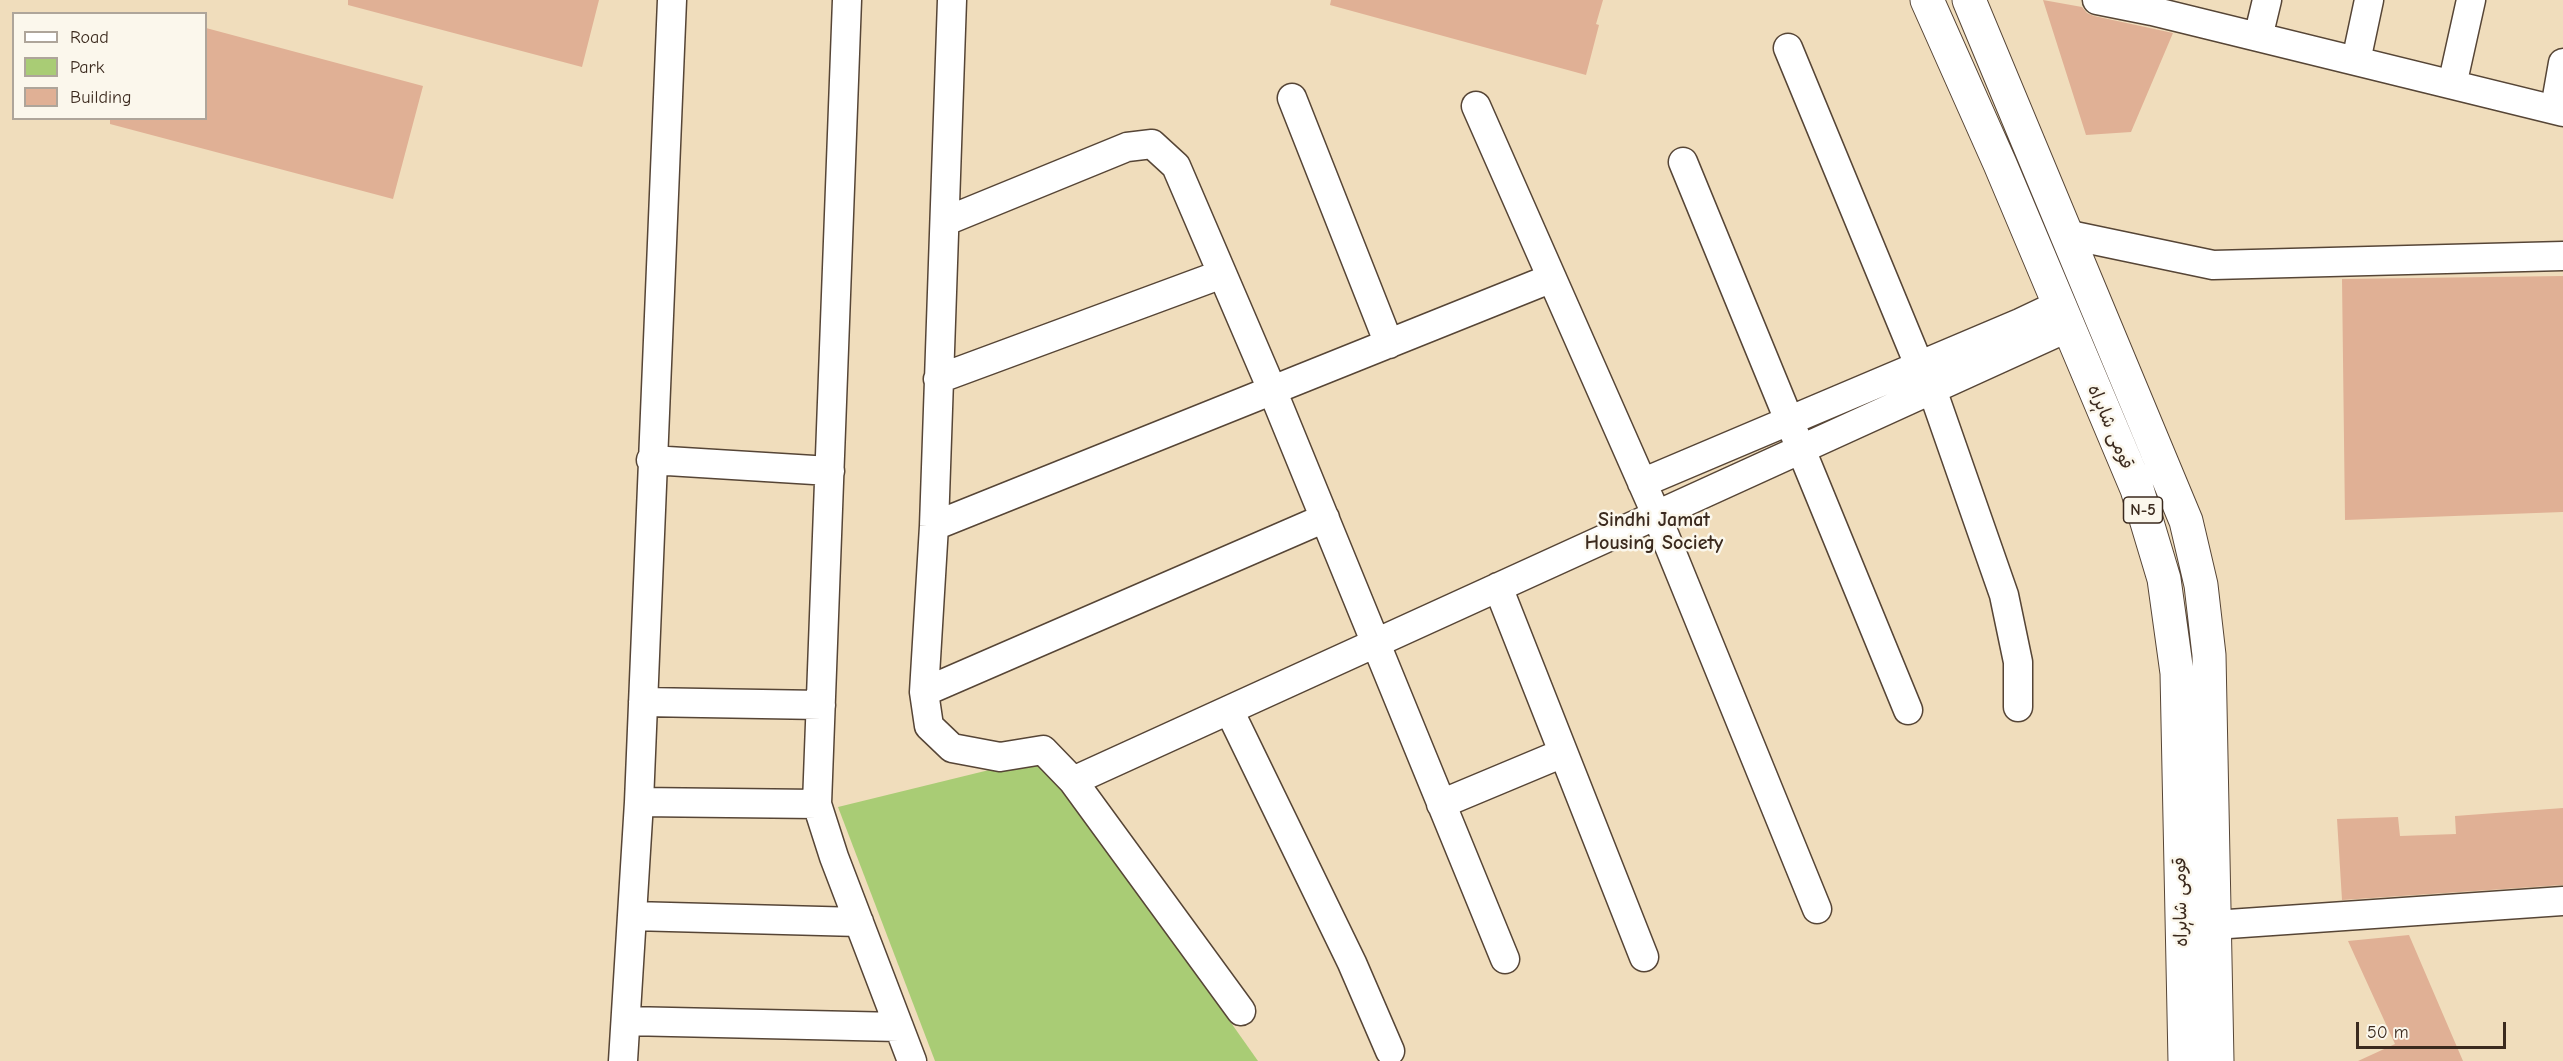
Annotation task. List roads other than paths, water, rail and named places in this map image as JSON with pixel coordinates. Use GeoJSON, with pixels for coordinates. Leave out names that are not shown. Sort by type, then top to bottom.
{"type":"FeatureCollection","features":[{"type":"Feature","properties":{"kind":"highway","name":"قومی شاہراہ"},"geometry":{"type":"LineString","coordinates":[[1927,0],[2000,164],[2062,317],[2137,489],[2164,579],[2177,673],[2185,1061]]}},
{"type":"Feature","properties":{"kind":"highway","name":"قومی شاہراہ"},"geometry":{"type":"LineString","coordinates":[[1969,0],[2064,234],[2186,521],[2201,585],[2209,666],[2217,1061]]}},
{"type":"Feature","properties":{"kind":"street"},"geometry":{"type":"LineString","coordinates":[[623,1061],[639,802],[651,460],[672,0]]}},
{"type":"Feature","properties":{"kind":"street"},"geometry":{"type":"LineString","coordinates":[[847,0],[818,804],[834,857],[912,1061]]}},
{"type":"Feature","properties":{"kind":"street"},"geometry":{"type":"LineString","coordinates":[[952,0],[934,526],[924,692],[929,726],[952,748],[1000,757],[1043,750],[1073,781],[1241,1011]]}},
{"type":"Feature","properties":{"kind":"street"},"geometry":{"type":"LineString","coordinates":[[2097,0],[2152,10],[2561,103]]}},
{"type":"Feature","properties":{"kind":"street"},"geometry":{"type":"LineString","coordinates":[[2177,0],[2187,6],[2264,12],[2359,47],[2561,103]]}},
{"type":"Feature","properties":{"kind":"street"},"geometry":{"type":"LineString","coordinates":[[2359,47],[2369,0]]}},
{"type":"Feature","properties":{"kind":"street"},"geometry":{"type":"LineString","coordinates":[[2455,72],[2471,0]]}},
{"type":"Feature","properties":{"kind":"street"},"geometry":{"type":"LineString","coordinates":[[1788,48],[1925,377],[2004,595],[2018,662],[2018,707]]}},
{"type":"Feature","properties":{"kind":"street"},"geometry":{"type":"LineString","coordinates":[[2561,103],[2563,63]]}},
{"type":"Feature","properties":{"kind":"street"},"geometry":{"type":"LineString","coordinates":[[1292,98],[1389,344]]}},
{"type":"Feature","properties":{"kind":"street"},"geometry":{"type":"LineString","coordinates":[[1476,106],[1656,514],[1817,909]]}},
{"type":"Feature","properties":{"kind":"street"},"geometry":{"type":"LineString","coordinates":[[946,221],[1127,147],[1152,144],[1176,166],[1273,392],[1505,959]]}},
{"type":"Feature","properties":{"kind":"street"},"geometry":{"type":"LineString","coordinates":[[1683,162],[1908,710]]}},
{"type":"Feature","properties":{"kind":"street"},"geometry":{"type":"LineString","coordinates":[[2064,234],[2213,265],[2563,256]]}},
{"type":"Feature","properties":{"kind":"street"},"geometry":{"type":"LineString","coordinates":[[938,379],[1222,274]]}},
{"type":"Feature","properties":{"kind":"street"},"geometry":{"type":"LineString","coordinates":[[934,526],[1273,392],[1552,278]]}},
{"type":"Feature","properties":{"kind":"street"},"geometry":{"type":"LineString","coordinates":[[1073,781],[1801,448],[1925,377],[2062,317]]}},
{"type":"Feature","properties":{"kind":"street"},"geometry":{"type":"LineString","coordinates":[[1642,483],[1789,419],[1925,377]]}},
{"type":"Feature","properties":{"kind":"street"},"geometry":{"type":"LineString","coordinates":[[651,460],[830,471]]}},
{"type":"Feature","properties":{"kind":"street"},"geometry":{"type":"LineString","coordinates":[[924,692],[1324,518]]}},
{"type":"Feature","properties":{"kind":"street"},"geometry":{"type":"LineString","coordinates":[[1498,586],[1644,957]]}},
{"type":"Feature","properties":{"kind":"street"},"geometry":{"type":"LineString","coordinates":[[643,702],[821,705]]}},
{"type":"Feature","properties":{"kind":"street"},"geometry":{"type":"LineString","coordinates":[[1229,710],[1352,963],[1390,1051]]}},
{"type":"Feature","properties":{"kind":"street"},"geometry":{"type":"LineString","coordinates":[[1441,804],[1563,753]]}},
{"type":"Feature","properties":{"kind":"street"},"geometry":{"type":"LineString","coordinates":[[639,802],[818,804]]}},
{"type":"Feature","properties":{"kind":"street"},"geometry":{"type":"LineString","coordinates":[[2214,925],[2563,901]]}},
{"type":"Feature","properties":{"kind":"street"},"geometry":{"type":"LineString","coordinates":[[632,916],[859,922]]}},
{"type":"Feature","properties":{"kind":"street"},"geometry":{"type":"LineString","coordinates":[[626,1021],[899,1027]]}},
{"type":"Feature","properties":{"kind":"district","name":"Sindhi Jamat Housing Society"},"geometry":{"type":"Point","coordinates":[1654,532]}}]}
